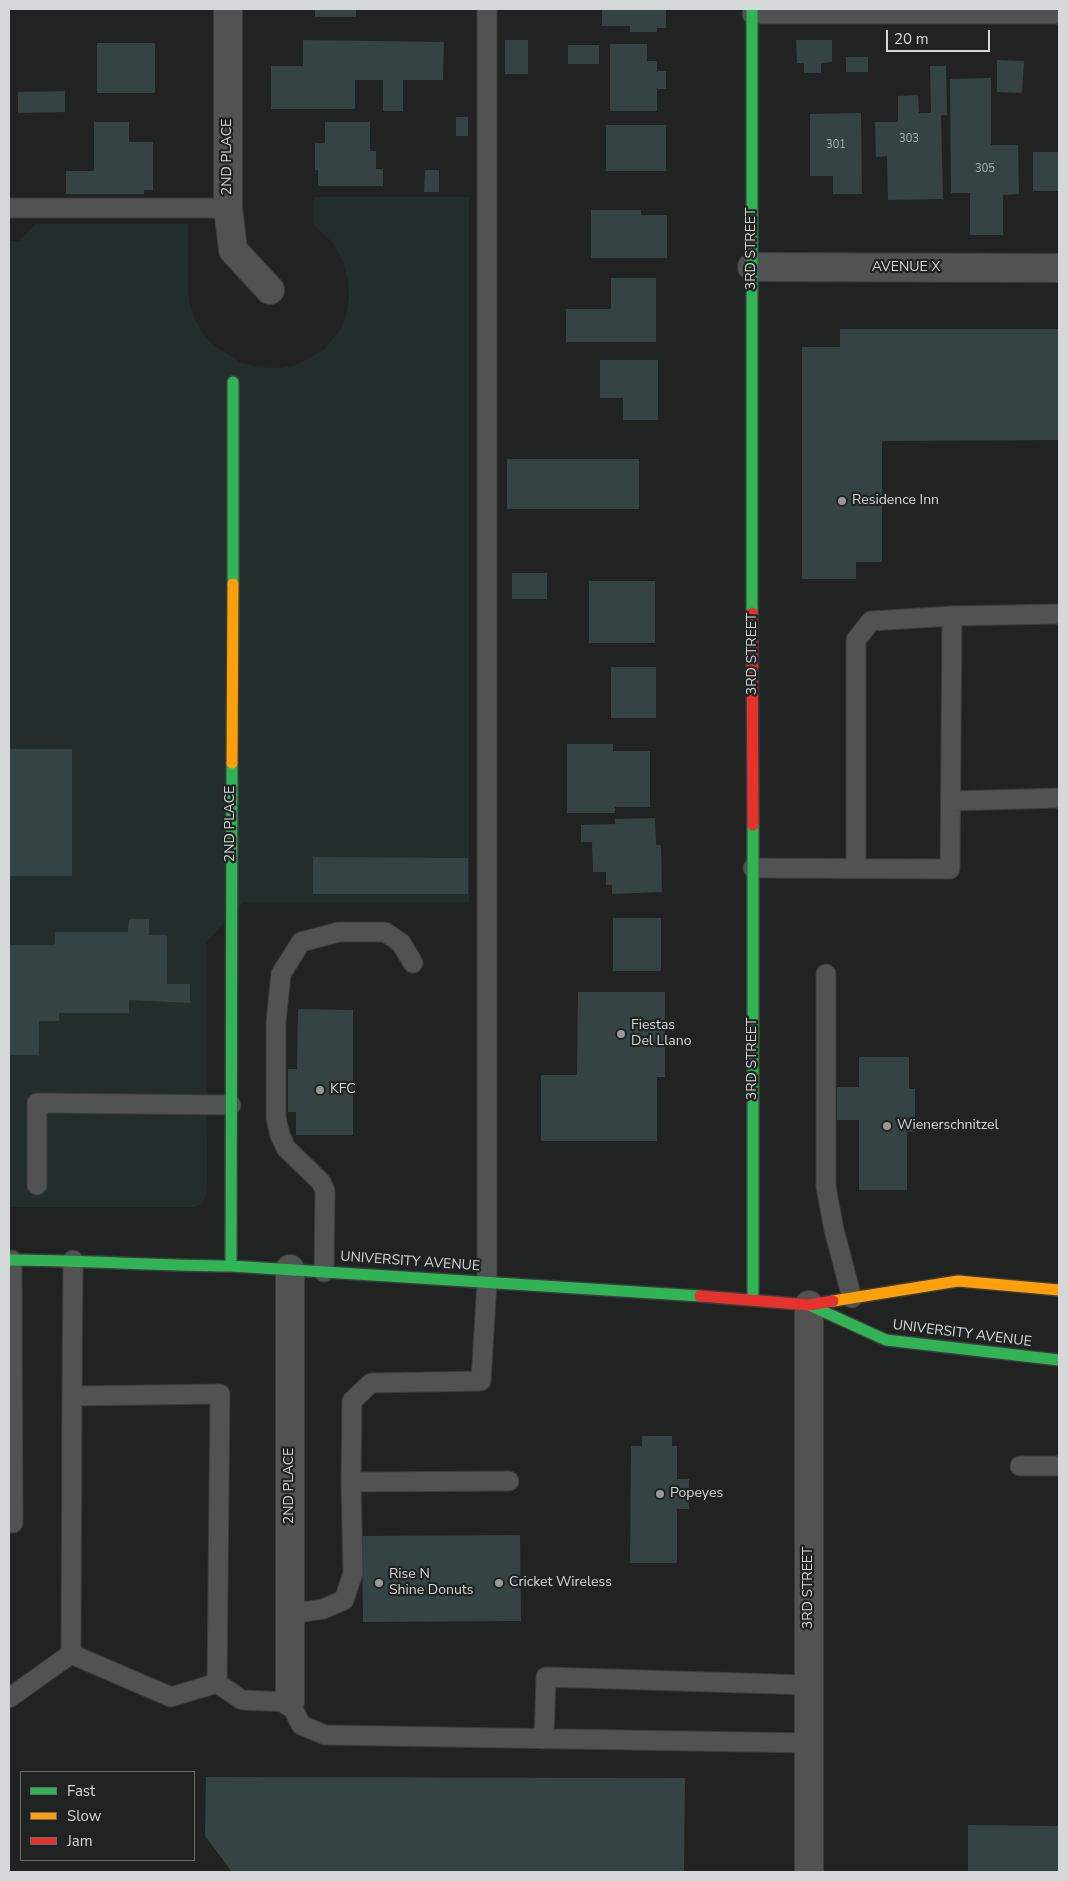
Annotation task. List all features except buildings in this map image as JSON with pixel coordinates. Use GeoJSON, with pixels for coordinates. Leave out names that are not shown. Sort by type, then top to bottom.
{"type":"FeatureCollection","features":[{"type":"Feature","properties":{"kind":"street","name":"2ND PLACE"},"geometry":{"type":"LineString","coordinates":[[228,9],[228,208],[233,250],[270,290]]}},
{"type":"Feature","properties":{"kind":"street","name":"3RD STREET"},"geometry":{"type":"LineString","coordinates":[[752,12],[753,1299]]}},
{"type":"Feature","properties":{"kind":"street","name":"AVENUE X"},"geometry":{"type":"LineString","coordinates":[[752,268],[1059,268]]}},
{"type":"Feature","properties":{"kind":"street","name":"2ND PLACE"},"geometry":{"type":"LineString","coordinates":[[231,1266],[234,382]]}},
{"type":"Feature","properties":{"kind":"street","name":"UNIVERSITY AVENUE"},"geometry":{"type":"LineString","coordinates":[[10,1260],[73,1260],[169,1266],[231,1266],[290,1269],[808,1304],[958,1281],[1059,1290]]}},
{"type":"Feature","properties":{"kind":"street","name":"2ND PLACE"},"geometry":{"type":"LineString","coordinates":[[290,1269],[290,1702]]}},
{"type":"Feature","properties":{"kind":"street","name":"UNIVERSITY AVENUE"},"geometry":{"type":"LineString","coordinates":[[808,1304],[886,1340],[1059,1360]]}},
{"type":"Feature","properties":{"kind":"street","name":"3RD STREET"},"geometry":{"type":"LineString","coordinates":[[808,1304],[809,1872]]}},
{"type":"Feature","properties":{"kind":"lane"},"geometry":{"type":"LineString","coordinates":[[290,1614],[323,1609],[344,1600],[352,1573],[352,1401],[371,1383],[481,1381],[487,1282],[487,9]]}},
{"type":"Feature","properties":{"kind":"lane"},"geometry":{"type":"LineString","coordinates":[[752,12],[1059,14]]}},
{"type":"Feature","properties":{"kind":"lane"},"geometry":{"type":"LineString","coordinates":[[9,208],[228,208]]}},
{"type":"Feature","properties":{"kind":"lane"},"geometry":{"type":"LineString","coordinates":[[856,868],[856,640],[871,621],[952,616],[1059,614]]}},
{"type":"Feature","properties":{"kind":"lane"},"geometry":{"type":"LineString","coordinates":[[753,868],[950,868],[952,616]]}},
{"type":"Feature","properties":{"kind":"lane"},"geometry":{"type":"LineString","coordinates":[[951,801],[1059,798]]}},
{"type":"Feature","properties":{"kind":"lane"},"geometry":{"type":"LineString","coordinates":[[324,1272],[325,1192],[321,1182],[286,1148],[280,1135],[276,1118],[276,1022],[281,974],[301,942],[339,932],[385,932],[401,943],[413,963]]}},
{"type":"Feature","properties":{"kind":"lane"},"geometry":{"type":"LineString","coordinates":[[826,974],[826,1187],[834,1230],[852,1298]]}},
{"type":"Feature","properties":{"kind":"lane"},"geometry":{"type":"LineString","coordinates":[[37,1185],[37,1103],[231,1105]]}},
{"type":"Feature","properties":{"kind":"lane"},"geometry":{"type":"LineString","coordinates":[[9,1522],[13,1522],[10,1398],[10,1260]]}},
{"type":"Feature","properties":{"kind":"lane"},"geometry":{"type":"LineString","coordinates":[[71,1654],[73,1260]]}},
{"type":"Feature","properties":{"kind":"lane"},"geometry":{"type":"LineString","coordinates":[[72,1396],[220,1394],[217,1683]]}},
{"type":"Feature","properties":{"kind":"lane"},"geometry":{"type":"LineString","coordinates":[[1020,1466],[1059,1466]]}},
{"type":"Feature","properties":{"kind":"lane"},"geometry":{"type":"LineString","coordinates":[[351,1482],[509,1481]]}},
{"type":"Feature","properties":{"kind":"lane"},"geometry":{"type":"LineString","coordinates":[[71,1654],[171,1697],[217,1683]]}},
{"type":"Feature","properties":{"kind":"lane"},"geometry":{"type":"LineString","coordinates":[[9,1698],[71,1654]]}},
{"type":"Feature","properties":{"kind":"lane"},"geometry":{"type":"LineString","coordinates":[[544,1739],[546,1677],[809,1685]]}},
{"type":"Feature","properties":{"kind":"lane"},"geometry":{"type":"LineString","coordinates":[[217,1683],[242,1700],[290,1702],[301,1725],[325,1735],[809,1743]]}},
{"type":"Feature","properties":{"kind":"shaded area"},"geometry":{"type":"Polygon","coordinates":[[[314,197],[469,197],[469,902],[243,902],[206,943],[207,1178],[206,1196],[203,1204],[194,1207],[9,1207],[9,241],[18,241],[36,224],[188,224],[188,291],[190,306],[204,336],[213,345],[242,363],[259,367],[281,368],[297,365],[325,349],[342,327],[347,312],[349,297],[344,264],[334,244],[314,225],[314,197]]]}},
{"type":"Feature","properties":{"kind":"traffic: fast"},"geometry":{"type":"LineString","coordinates":[[752,9],[752,613]]}},
{"type":"Feature","properties":{"kind":"traffic: fast"},"geometry":{"type":"LineString","coordinates":[[233,382],[233,584]]}},
{"type":"Feature","properties":{"kind":"traffic: fast"},"geometry":{"type":"LineString","coordinates":[[231,1266],[232,763]]}},
{"type":"Feature","properties":{"kind":"traffic: fast"},"geometry":{"type":"LineString","coordinates":[[753,825],[753,1299]]}},
{"type":"Feature","properties":{"kind":"traffic: fast"},"geometry":{"type":"LineString","coordinates":[[9,1260],[231,1266],[700,1296]]}},
{"type":"Feature","properties":{"kind":"traffic: fast"},"geometry":{"type":"LineString","coordinates":[[809,1305],[886,1340],[1059,1360]]}},
{"type":"Feature","properties":{"kind":"traffic: slow"},"geometry":{"type":"LineString","coordinates":[[232,763],[233,584]]}},
{"type":"Feature","properties":{"kind":"traffic: slow"},"geometry":{"type":"LineString","coordinates":[[833,1301],[958,1281],[1059,1290]]}},
{"type":"Feature","properties":{"kind":"traffic: jam"},"geometry":{"type":"LineString","coordinates":[[752,613],[753,825]]}},
{"type":"Feature","properties":{"kind":"traffic: jam"},"geometry":{"type":"LineString","coordinates":[[700,1296],[809,1305],[833,1301]]}},
{"type":"Feature","properties":{"kind":"place","name":"Residence Inn"},"geometry":{"type":"Point","coordinates":[842,501]}},
{"type":"Feature","properties":{"kind":"place","name":"Fiestas Del Llano"},"geometry":{"type":"Point","coordinates":[621,1034]}},
{"type":"Feature","properties":{"kind":"place","name":"KFC"},"geometry":{"type":"Point","coordinates":[320,1090]}},
{"type":"Feature","properties":{"kind":"place","name":"Wienerschnitzel"},"geometry":{"type":"Point","coordinates":[887,1126]}},
{"type":"Feature","properties":{"kind":"place","name":"Popeyes"},"geometry":{"type":"Point","coordinates":[660,1494]}},
{"type":"Feature","properties":{"kind":"place","name":"Rise N Shine Donuts"},"geometry":{"type":"Point","coordinates":[379,1583]}},
{"type":"Feature","properties":{"kind":"place","name":"Cricket Wireless"},"geometry":{"type":"Point","coordinates":[499,1583]}}]}
